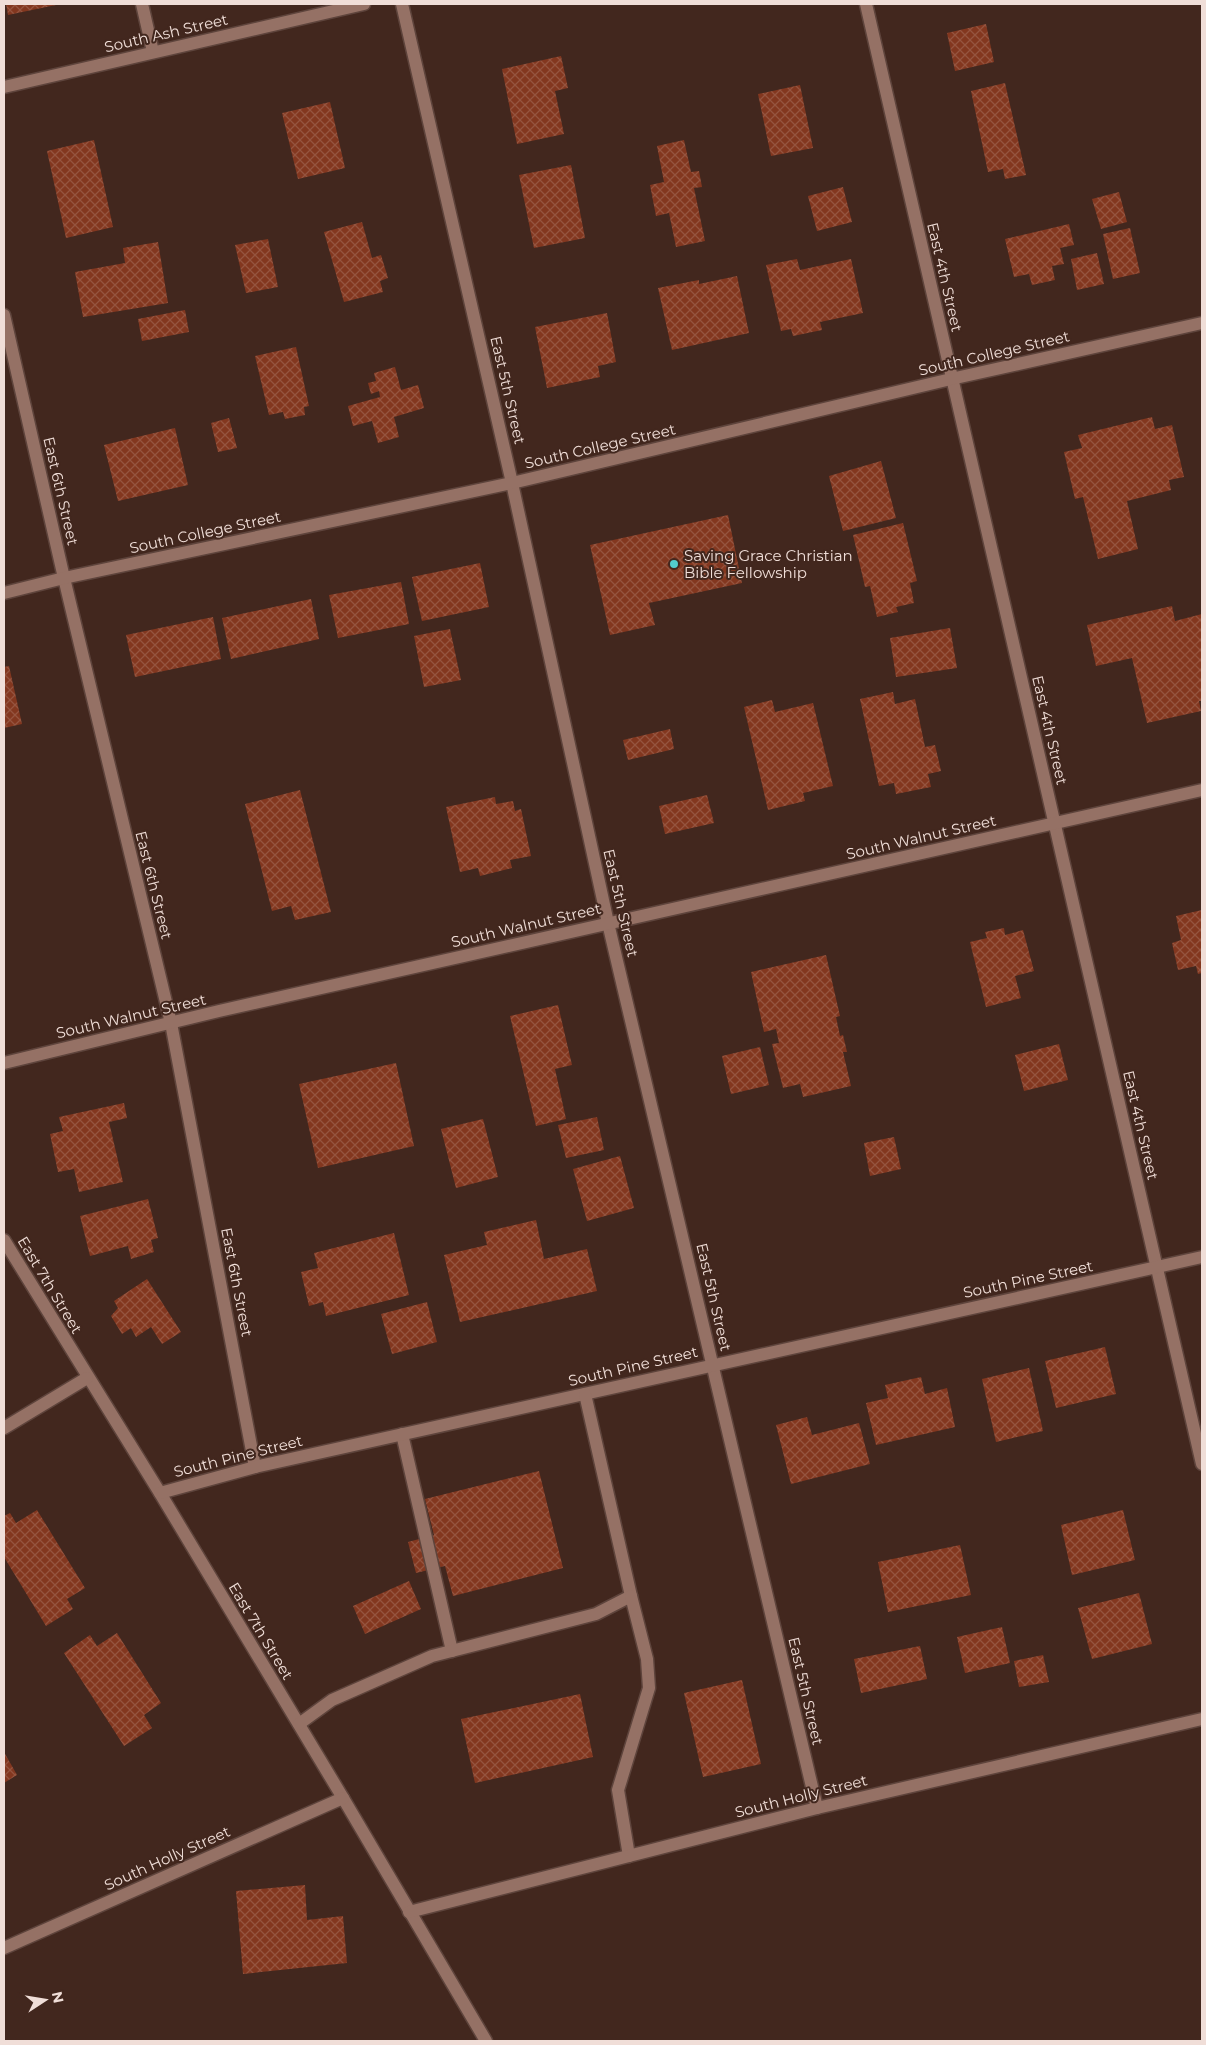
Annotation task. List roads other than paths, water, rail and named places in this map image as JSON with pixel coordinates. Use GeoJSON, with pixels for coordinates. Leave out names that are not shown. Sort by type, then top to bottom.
{"type":"FeatureCollection","features":[{"type":"Feature","properties":{"kind":"street"},"geometry":{"type":"LineString","coordinates":[[142,4],[153,52]]}},
{"type":"Feature","properties":{"kind":"street","name":"South Ash Street"},"geometry":{"type":"LineString","coordinates":[[4,87],[364,4]]}},
{"type":"Feature","properties":{"kind":"street","name":"East 5th Street"},"geometry":{"type":"LineString","coordinates":[[402,4],[512,483],[608,923],[817,1808]]}},
{"type":"Feature","properties":{"kind":"street","name":"East 4th Street"},"geometry":{"type":"LineString","coordinates":[[866,4],[1202,1464]]}},
{"type":"Feature","properties":{"kind":"street","name":"East 6th Street"},"geometry":{"type":"LineString","coordinates":[[4,315],[64,578],[171,1023],[256,1467]]}},
{"type":"Feature","properties":{"kind":"street","name":"South College Street"},"geometry":{"type":"LineString","coordinates":[[4,593],[64,578],[512,483],[951,379],[1202,323]]}},
{"type":"Feature","properties":{"kind":"street","name":"South Walnut Street"},"geometry":{"type":"LineString","coordinates":[[4,1063],[608,923],[1202,790]]}},
{"type":"Feature","properties":{"kind":"street","name":"East 7th Street"},"geometry":{"type":"LineString","coordinates":[[4,1240],[87,1378],[160,1493],[486,2041]]}},
{"type":"Feature","properties":{"kind":"street","name":"South Pine Street"},"geometry":{"type":"LineString","coordinates":[[160,1493],[256,1467],[1202,1257]]}},
{"type":"Feature","properties":{"kind":"street"},"geometry":{"type":"LineString","coordinates":[[4,1428],[87,1378]]}},
{"type":"Feature","properties":{"kind":"street"},"geometry":{"type":"LineString","coordinates":[[585,1394],[647,1659],[649,1688],[618,1790],[629,1856]]}},
{"type":"Feature","properties":{"kind":"street"},"geometry":{"type":"LineString","coordinates":[[402,1434],[452,1652]]}},
{"type":"Feature","properties":{"kind":"street"},"geometry":{"type":"LineString","coordinates":[[299,1724],[332,1700],[432,1656],[596,1614],[631,1596]]}},
{"type":"Feature","properties":{"kind":"street","name":"South Holly Street"},"geometry":{"type":"LineString","coordinates":[[409,1912],[817,1808],[1202,1719]]}},
{"type":"Feature","properties":{"kind":"street","name":"South Holly Street"},"geometry":{"type":"LineString","coordinates":[[4,1948],[343,1798]]}},
{"type":"Feature","properties":{"kind":"place","name":"Saving Grace Christian Bible Fellowship"},"geometry":{"type":"Point","coordinates":[674,564]}}]}
